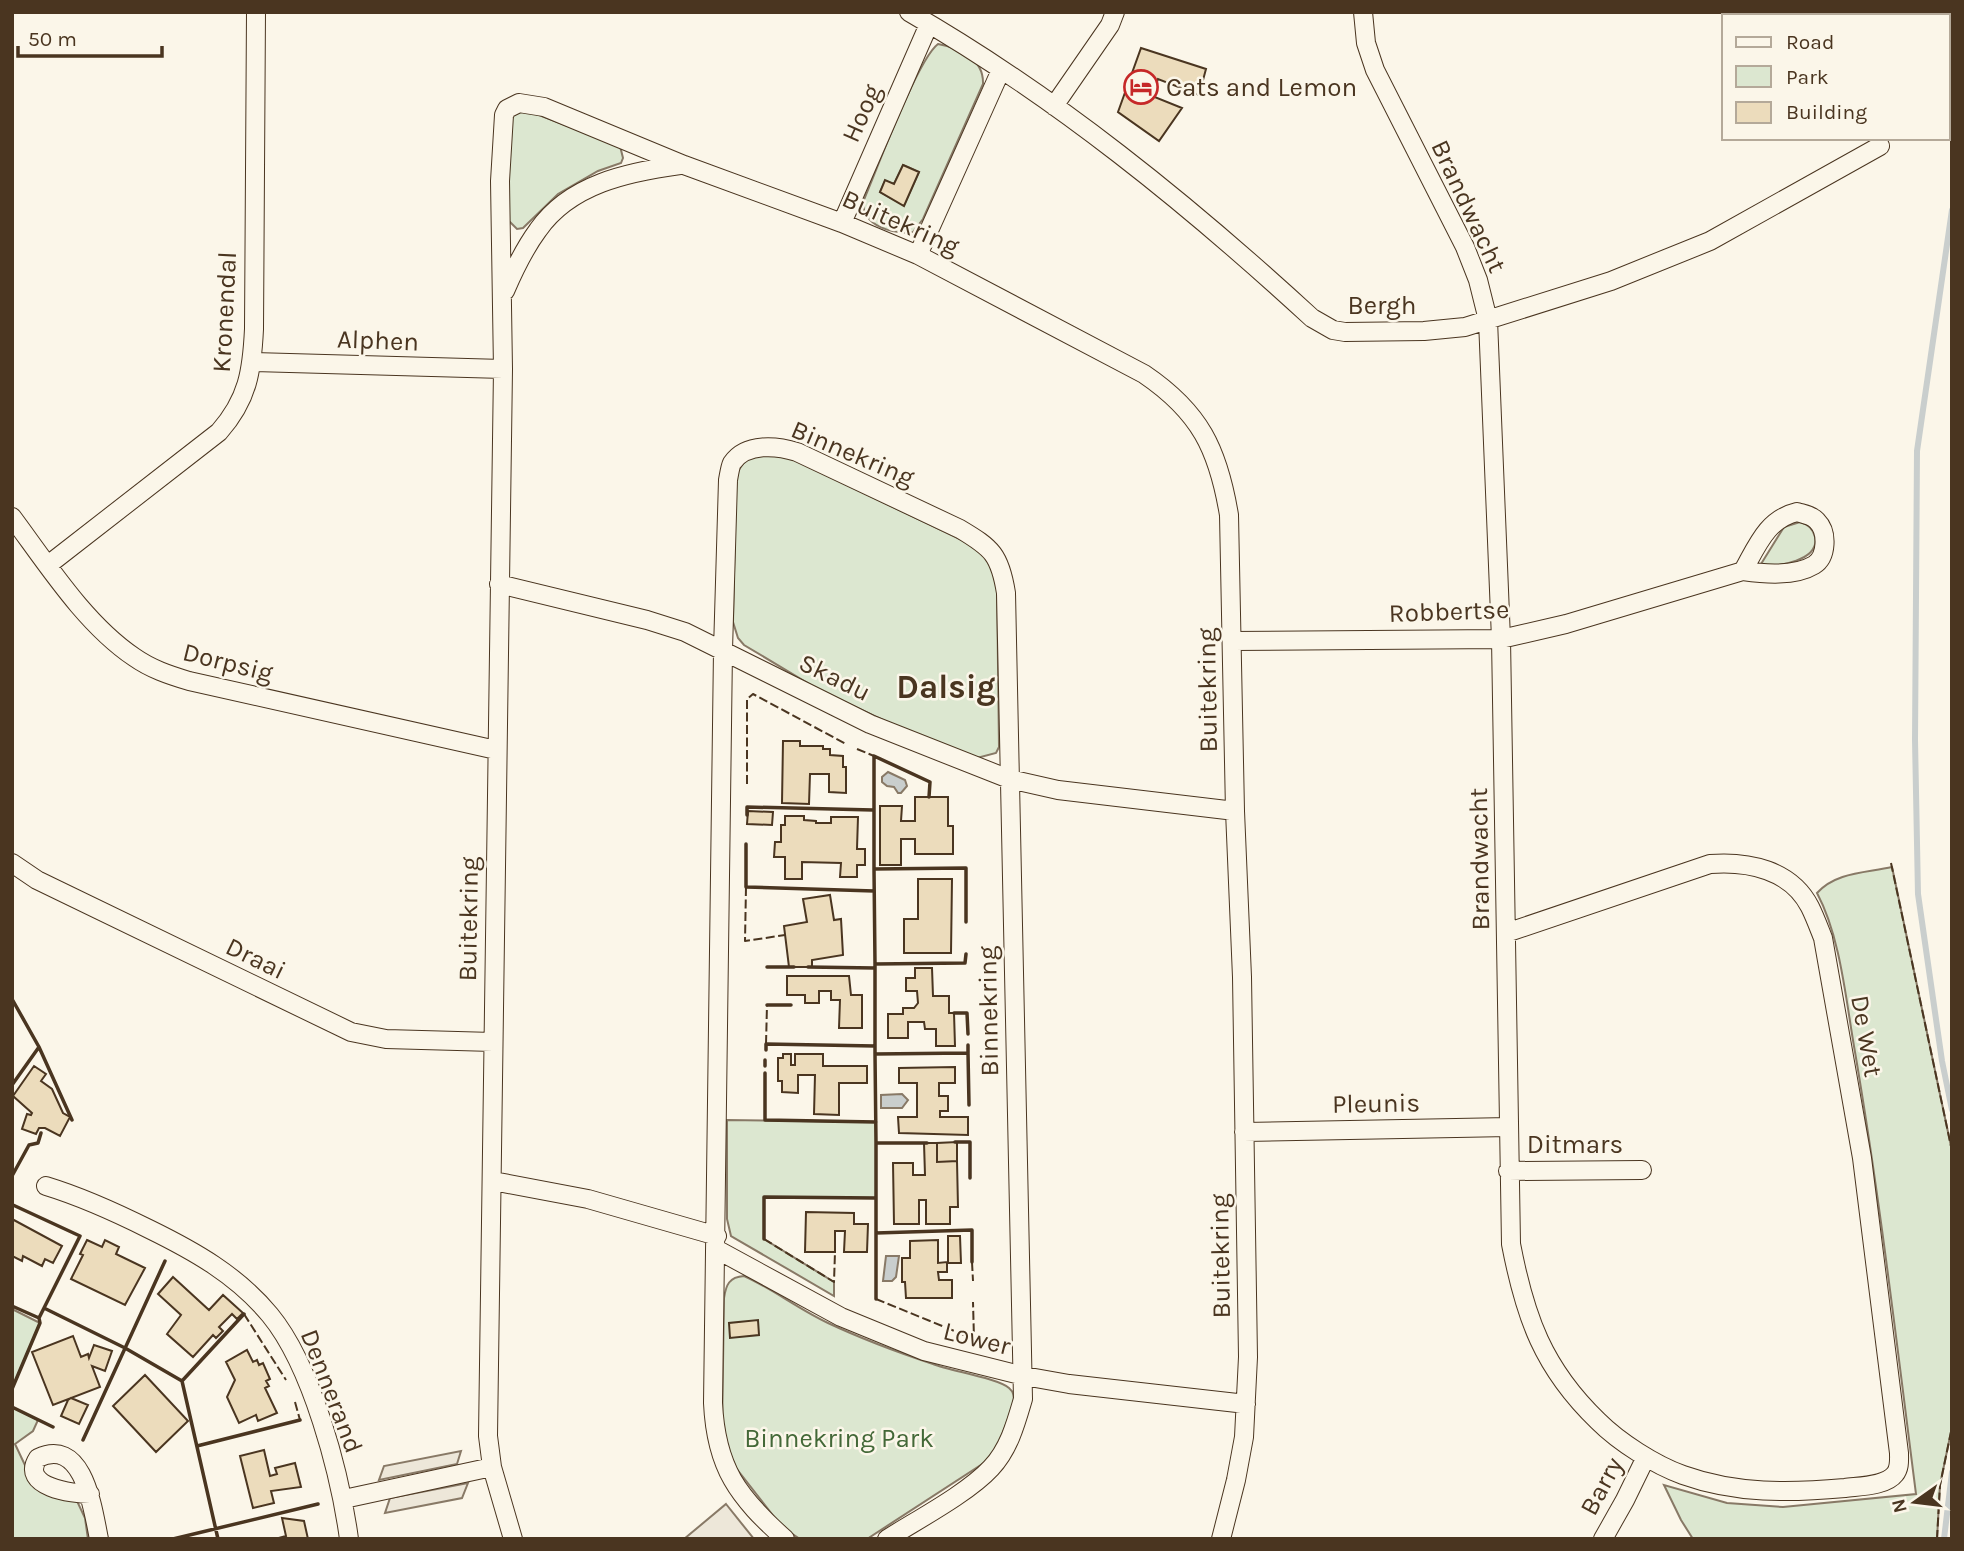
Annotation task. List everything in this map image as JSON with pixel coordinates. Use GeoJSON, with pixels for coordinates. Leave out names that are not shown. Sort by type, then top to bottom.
{"type":"FeatureCollection","features":[{"type":"Feature","properties":{"kind":"street","name":"Kronendal"},"geometry":{"type":"LineString","coordinates":[[48,565],[219,432],[233,416],[244,394],[252,362],[256,12]]}},
{"type":"Feature","properties":{"kind":"street","name":"Bergh"},"geometry":{"type":"LineString","coordinates":[[909,12],[1054,106],[1162,189],[1322,325],[1345,332],[1424,331],[1465,327],[1611,281],[1710,241],[1880,146]]}},
{"type":"Feature","properties":{"kind":"street"},"geometry":{"type":"LineString","coordinates":[[1054,106],[1110,25],[1115,12]]}},
{"type":"Feature","properties":{"kind":"street","name":"Brandwacht"},"geometry":{"type":"LineString","coordinates":[[1364,13],[1366,43],[1375,70],[1465,247],[1489,320],[1501,639],[1508,1171],[1511,1244],[1520,1291],[1538,1343],[1564,1385],[1599,1423],[1646,1457],[1681,1474],[1718,1485],[1755,1490],[1796,1492],[1866,1486]]}},
{"type":"Feature","properties":{"kind":"street","name":"Hoog"},"geometry":{"type":"LineString","coordinates":[[842,223],[929,24]]}},
{"type":"Feature","properties":{"kind":"street"},"geometry":{"type":"LineString","coordinates":[[918,255],[1001,70]]}},
{"type":"Feature","properties":{"kind":"street","name":"Buitekring"},"geometry":{"type":"LineString","coordinates":[[513,1539],[492,1468],[488,1436],[503,369],[500,181],[502,127],[507,109],[519,103],[544,107],[684,165],[842,223],[918,255],[1144,373],[1170,391],[1197,423],[1215,453],[1229,515],[1235,811],[1242,977],[1248,1357],[1244,1437],[1221,1539]]}},
{"type":"Feature","properties":{"kind":"street","name":"Buitekring"},"geometry":{"type":"LineString","coordinates":[[502,296],[521,256],[539,227],[564,204],[600,182],[639,171],[684,165]]}},
{"type":"Feature","properties":{"kind":"street","name":"Alphen"},"geometry":{"type":"LineString","coordinates":[[252,362],[503,369]]}},
{"type":"Feature","properties":{"kind":"street","name":"Binnekring"},"geometry":{"type":"LineString","coordinates":[[785,1539],[759,1516],[722,1461],[717,1445],[713,1403],[723,650],[728,480],[732,463],[746,452],[779,447],[797,452],[985,543],[995,555],[1003,573],[1006,593],[1023,1399],[1015,1429],[992,1467],[978,1480],[887,1539]]}},
{"type":"Feature","properties":{"kind":"street","name":"Robbertse"},"geometry":{"type":"LineString","coordinates":[[1233,641],[1501,639],[1566,624],[1743,570],[1773,573],[1804,569],[1816,564],[1822,556],[1825,543],[1817,520],[1797,512],[1779,517],[1771,525],[1743,570]]}},
{"type":"Feature","properties":{"kind":"street","name":"Dorpsig"},"geometry":{"type":"LineString","coordinates":[[12,517],[93,621],[134,657],[160,672],[189,681],[496,750]]}},
{"type":"Feature","properties":{"kind":"street","name":"Skadu"},"geometry":{"type":"LineString","coordinates":[[499,584],[647,620],[685,632],[870,724],[1009,779],[1058,790],[1235,811]]}},
{"type":"Feature","properties":{"kind":"street","name":"De Wet"},"geometry":{"type":"LineString","coordinates":[[1506,933],[1710,864],[1730,862],[1756,866],[1779,875],[1797,888],[1810,906],[1823,938],[1862,1158],[1899,1453],[1899,1465],[1895,1474],[1884,1481],[1866,1486]]}},
{"type":"Feature","properties":{"kind":"street","name":"Draai"},"geometry":{"type":"LineString","coordinates":[[12,863],[37,880],[74,899],[351,1032],[386,1040],[493,1042]]}},
{"type":"Feature","properties":{"kind":"street","name":"Pleunis"},"geometry":{"type":"LineString","coordinates":[[1244,1132],[1508,1127]]}},
{"type":"Feature","properties":{"kind":"street","name":"Ditmars"},"geometry":{"type":"LineString","coordinates":[[1508,1171],[1642,1170]]}},
{"type":"Feature","properties":{"kind":"street","name":"Lower"},"geometry":{"type":"LineString","coordinates":[[493,1181],[588,1199],[692,1231],[717,1243],[841,1317],[924,1352],[1069,1384],[1246,1405]]}},
{"type":"Feature","properties":{"kind":"street","name":"Dennerand"},"geometry":{"type":"LineString","coordinates":[[46,1186],[89,1199],[191,1250],[232,1276],[252,1296],[282,1332],[298,1362],[324,1432],[344,1499],[349,1539]]}},
{"type":"Feature","properties":{"kind":"street"},"geometry":{"type":"LineString","coordinates":[[90,1494],[66,1493],[52,1488],[36,1476],[34,1470],[38,1458],[54,1454],[63,1455],[73,1461],[90,1494],[99,1539]]}},
{"type":"Feature","properties":{"kind":"street","name":"Barry"},"geometry":{"type":"LineString","coordinates":[[1603,1539],[1646,1457]]}},
{"type":"Feature","properties":{"kind":"street"},"geometry":{"type":"LineString","coordinates":[[344,1499],[492,1468]]}},
{"type":"Feature","properties":{"kind":"green space"},"geometry":{"type":"Polygon","coordinates":[[[938,44],[962,52],[975,61],[983,84],[923,219],[913,232],[897,232],[880,227],[868,218],[863,202],[908,93],[929,54],[938,44]],[[903,165],[894,184],[885,181],[880,192],[904,205],[919,172],[903,165]]]}},
{"type":"Feature","properties":{"kind":"green space"},"geometry":{"type":"Polygon","coordinates":[[[526,110],[620,146],[623,158],[621,163],[598,171],[558,194],[523,228],[517,229],[509,221],[509,124],[512,115],[526,110]]]}},
{"type":"Feature","properties":{"kind":"green space"},"geometry":{"type":"Polygon","coordinates":[[[756,454],[785,455],[968,543],[984,554],[990,562],[997,584],[999,747],[996,753],[977,758],[917,736],[821,691],[744,645],[738,638],[733,622],[736,474],[747,458],[756,454]]]}},
{"type":"Feature","properties":{"kind":"green space"},"geometry":{"type":"Polygon","coordinates":[[[1800,522],[1810,527],[1814,534],[1815,545],[1811,552],[1796,561],[1761,567],[1784,527],[1800,522]]]}},
{"type":"Feature","properties":{"kind":"green space"},"geometry":{"type":"Polygon","coordinates":[[[1892,867],[1952,1151],[1952,1427],[1940,1485],[1937,1539],[1693,1539],[1664,1485],[1727,1503],[1783,1507],[1916,1494],[1864,1107],[1837,950],[1817,893],[1842,877],[1892,867]]]}},
{"type":"Feature","properties":{"kind":"green space"},"geometry":{"type":"Polygon","coordinates":[[[727,1120],[876,1122],[876,1198],[764,1197],[764,1239],[834,1282],[834,1296],[731,1236],[727,1219],[727,1120]]]}},
{"type":"Feature","properties":{"kind":"green space","name":"Binnekring Park"},"geometry":{"type":"Polygon","coordinates":[[[744,1276],[817,1317],[880,1345],[1009,1388],[1013,1393],[1014,1403],[990,1459],[867,1539],[800,1539],[782,1527],[736,1468],[722,1430],[724,1298],[729,1282],[744,1276]]]}},
{"type":"Feature","properties":{"kind":"green space"},"geometry":{"type":"Polygon","coordinates":[[[12,1309],[40,1323],[12,1389],[12,1309]]]}},
{"type":"Feature","properties":{"kind":"green space"},"geometry":{"type":"Polygon","coordinates":[[[12,1407],[38,1420],[33,1431],[15,1444],[32,1480],[77,1501],[85,1518],[88,1539],[12,1539],[12,1407]]]}},
{"type":"Feature","properties":{"kind":"shaded area"},"geometry":{"type":"Polygon","coordinates":[[[888,772],[905,780],[907,786],[901,793],[882,782],[882,777],[888,772]]]}},
{"type":"Feature","properties":{"kind":"shaded area"},"geometry":{"type":"Polygon","coordinates":[[[902,1094],[908,1100],[902,1108],[881,1108],[881,1095],[902,1094]]]}},
{"type":"Feature","properties":{"kind":"shaded area"},"geometry":{"type":"Polygon","coordinates":[[[886,1256],[899,1256],[896,1277],[892,1281],[883,1281],[886,1256]]]}},
{"type":"Feature","properties":{"kind":"shaded area"},"geometry":{"type":"Polygon","coordinates":[[[461,1451],[457,1464],[379,1480],[384,1466],[461,1451]]]}},
{"type":"Feature","properties":{"kind":"shaded area"},"geometry":{"type":"Polygon","coordinates":[[[468,1483],[462,1498],[385,1513],[390,1498],[468,1483]]]}},
{"type":"Feature","properties":{"kind":"shaded area"},"geometry":{"type":"Polygon","coordinates":[[[726,1504],[754,1539],[684,1539],[726,1504]]]}},
{"type":"Feature","properties":{"kind":"building","name":"Cats and Lemon"},"geometry":{"type":"Polygon","coordinates":[[[1141,48],[1206,69],[1199,95],[1158,79],[1152,96],[1182,108],[1159,141],[1118,112],[1141,48]]]}},
{"type":"Feature","properties":{"kind":"building"},"geometry":{"type":"Polygon","coordinates":[[[903,165],[919,172],[904,206],[880,192],[885,180],[894,184],[903,165]]]}},
{"type":"Feature","properties":{"kind":"building"},"geometry":{"type":"Polygon","coordinates":[[[783,741],[800,741],[800,746],[823,746],[823,749],[830,749],[830,755],[843,756],[843,767],[846,767],[846,793],[829,792],[829,774],[810,774],[809,804],[782,803],[783,741]]]}},
{"type":"Feature","properties":{"kind":"building"},"geometry":{"type":"Polygon","coordinates":[[[915,797],[948,797],[948,826],[953,826],[953,854],[915,854],[915,839],[901,839],[901,865],[880,865],[880,806],[902,806],[901,821],[915,821],[915,797]]]}},
{"type":"Feature","properties":{"kind":"building"},"geometry":{"type":"Polygon","coordinates":[[[748,811],[773,812],[772,825],[747,824],[748,811]]]}},
{"type":"Feature","properties":{"kind":"building"},"geometry":{"type":"Polygon","coordinates":[[[785,816],[804,816],[804,820],[816,823],[831,823],[831,817],[858,817],[857,849],[865,849],[865,865],[857,865],[857,877],[840,877],[841,863],[802,862],[802,879],[785,879],[785,857],[774,857],[775,842],[781,842],[781,825],[785,825],[785,816]]]}},
{"type":"Feature","properties":{"kind":"building"},"geometry":{"type":"Polygon","coordinates":[[[918,879],[952,879],[951,953],[904,953],[904,919],[918,919],[918,879]]]}},
{"type":"Feature","properties":{"kind":"building"},"geometry":{"type":"Polygon","coordinates":[[[830,895],[834,920],[841,919],[843,955],[812,960],[812,967],[789,967],[784,926],[807,922],[803,899],[830,895]]]}},
{"type":"Feature","properties":{"kind":"building"},"geometry":{"type":"Polygon","coordinates":[[[915,968],[932,968],[933,996],[949,996],[949,1013],[954,1013],[955,1046],[936,1046],[936,1029],[925,1029],[924,1022],[908,1022],[908,1038],[888,1038],[888,1014],[903,1014],[903,1008],[914,1008],[918,1003],[917,991],[906,991],[906,978],[915,978],[915,968]]]}},
{"type":"Feature","properties":{"kind":"building"},"geometry":{"type":"Polygon","coordinates":[[[787,976],[849,976],[851,995],[862,995],[862,1028],[839,1028],[840,1000],[831,1000],[831,991],[819,991],[819,1003],[805,1003],[805,995],[787,995],[787,976]]]}},
{"type":"Feature","properties":{"kind":"building"},"geometry":{"type":"Polygon","coordinates":[[[783,1054],[791,1054],[791,1065],[795,1065],[795,1054],[823,1054],[823,1066],[867,1066],[867,1083],[839,1083],[839,1115],[814,1114],[815,1075],[798,1075],[798,1093],[782,1092],[782,1081],[778,1081],[778,1058],[783,1058],[783,1054]]]}},
{"type":"Feature","properties":{"kind":"building"},"geometry":{"type":"Polygon","coordinates":[[[34,1066],[46,1074],[41,1081],[52,1089],[63,1113],[70,1117],[60,1136],[45,1128],[39,1128],[36,1134],[22,1129],[27,1114],[32,1113],[13,1096],[34,1066]]]}},
{"type":"Feature","properties":{"kind":"building"},"geometry":{"type":"Polygon","coordinates":[[[955,1067],[955,1083],[939,1083],[939,1096],[948,1096],[948,1111],[940,1111],[940,1117],[968,1117],[968,1135],[899,1133],[898,1117],[917,1117],[917,1083],[899,1083],[899,1068],[955,1067]]]}},
{"type":"Feature","properties":{"kind":"building"},"geometry":{"type":"Polygon","coordinates":[[[957,1142],[957,1161],[937,1162],[937,1143],[957,1142]]]}},
{"type":"Feature","properties":{"kind":"building"},"geometry":{"type":"Polygon","coordinates":[[[924,1143],[937,1143],[937,1162],[957,1161],[958,1207],[950,1207],[950,1224],[926,1224],[926,1200],[919,1200],[919,1224],[894,1224],[893,1163],[913,1163],[913,1175],[925,1175],[924,1143]]]}},
{"type":"Feature","properties":{"kind":"building"},"geometry":{"type":"Polygon","coordinates":[[[806,1212],[854,1213],[854,1224],[868,1224],[867,1252],[844,1252],[845,1231],[835,1231],[835,1252],[805,1252],[806,1212]]]}},
{"type":"Feature","properties":{"kind":"building"},"geometry":{"type":"Polygon","coordinates":[[[12,1219],[62,1246],[53,1263],[45,1259],[42,1266],[23,1256],[22,1261],[12,1256],[12,1219]]]}},
{"type":"Feature","properties":{"kind":"building"},"geometry":{"type":"Polygon","coordinates":[[[948,1236],[960,1236],[961,1263],[948,1263],[948,1236]]]}},
{"type":"Feature","properties":{"kind":"building"},"geometry":{"type":"Polygon","coordinates":[[[87,1240],[102,1247],[105,1240],[119,1247],[116,1254],[145,1268],[125,1305],[71,1279],[87,1240]]]}},
{"type":"Feature","properties":{"kind":"building"},"geometry":{"type":"Polygon","coordinates":[[[938,1240],[938,1263],[947,1262],[947,1272],[938,1272],[939,1280],[952,1280],[952,1298],[906,1298],[905,1282],[902,1282],[902,1258],[910,1258],[910,1241],[938,1240]]]}},
{"type":"Feature","properties":{"kind":"building"},"geometry":{"type":"Polygon","coordinates":[[[173,1277],[209,1310],[223,1295],[243,1313],[237,1319],[232,1314],[219,1327],[223,1331],[216,1338],[213,1335],[193,1357],[167,1334],[181,1315],[158,1294],[173,1277]]]}},
{"type":"Feature","properties":{"kind":"building"},"geometry":{"type":"Polygon","coordinates":[[[758,1320],[759,1335],[730,1338],[729,1323],[758,1320]]]}},
{"type":"Feature","properties":{"kind":"building"},"geometry":{"type":"Polygon","coordinates":[[[73,1336],[81,1357],[88,1354],[89,1358],[94,1345],[112,1351],[105,1371],[92,1366],[100,1387],[53,1405],[32,1352],[73,1336]]]}},
{"type":"Feature","properties":{"kind":"building"},"geometry":{"type":"Polygon","coordinates":[[[247,1350],[253,1362],[257,1360],[259,1365],[263,1363],[270,1379],[266,1381],[269,1386],[265,1388],[277,1413],[258,1421],[256,1415],[239,1423],[227,1397],[235,1380],[226,1362],[247,1350]]]}},
{"type":"Feature","properties":{"kind":"building"},"geometry":{"type":"Polygon","coordinates":[[[145,1375],[188,1421],[156,1452],[113,1406],[145,1375]]]}},
{"type":"Feature","properties":{"kind":"building"},"geometry":{"type":"Polygon","coordinates":[[[71,1398],[88,1405],[79,1424],[61,1416],[71,1398]]]}},
{"type":"Feature","properties":{"kind":"building"},"geometry":{"type":"Polygon","coordinates":[[[264,1450],[270,1476],[277,1474],[275,1468],[295,1463],[301,1487],[271,1491],[274,1503],[253,1508],[240,1456],[264,1450]]]}},
{"type":"Feature","properties":{"kind":"building"},"geometry":{"type":"Polygon","coordinates":[[[282,1518],[304,1521],[308,1539],[275,1539],[286,1536],[282,1518]]]}},
{"type":"Feature","properties":{"kind":"waterway"},"geometry":{"type":"LineString","coordinates":[[1952,210],[1917,451],[1915,740],[1918,894],[1942,1061],[1952,1110]]}},
{"type":"Feature","properties":{"kind":"waterway"},"geometry":{"type":"LineString","coordinates":[[1944,1539],[1952,1472]]}},
{"type":"Feature","properties":{"kind":"fence"},"geometry":{"type":"LineString","coordinates":[[747,784],[747,699],[753,694],[846,744]]}},
{"type":"Feature","properties":{"kind":"fence"},"geometry":{"type":"LineString","coordinates":[[857,749],[874,756]]}},
{"type":"Feature","properties":{"kind":"fence"},"geometry":{"type":"LineString","coordinates":[[1891,863],[1952,1151]]}},
{"type":"Feature","properties":{"kind":"fence"},"geometry":{"type":"LineString","coordinates":[[746,887],[745,941],[785,935]]}},
{"type":"Feature","properties":{"kind":"fence"},"geometry":{"type":"LineString","coordinates":[[766,1044],[767,1005]]}},
{"type":"Feature","properties":{"kind":"fence"},"geometry":{"type":"LineString","coordinates":[[764,1239],[834,1282],[835,1252]]}},
{"type":"Feature","properties":{"kind":"fence"},"geometry":{"type":"LineString","coordinates":[[972,1262],[973,1281]]}},
{"type":"Feature","properties":{"kind":"fence"},"geometry":{"type":"LineString","coordinates":[[876,1299],[974,1339],[973,1302]]}},
{"type":"Feature","properties":{"kind":"fence"},"geometry":{"type":"LineString","coordinates":[[244,1314],[286,1380]]}},
{"type":"Feature","properties":{"kind":"fence"},"geometry":{"type":"LineString","coordinates":[[295,1402],[300,1420]]}},
{"type":"Feature","properties":{"kind":"fence"},"geometry":{"type":"LineString","coordinates":[[1937,1539],[1940,1485],[1952,1427]]}},
{"type":"Feature","properties":{"kind":"wall"},"geometry":{"type":"LineString","coordinates":[[929,797],[930,782],[874,756],[874,869],[966,868],[966,922]]}},
{"type":"Feature","properties":{"kind":"wall"},"geometry":{"type":"LineString","coordinates":[[747,815],[747,807],[873,810]]}},
{"type":"Feature","properties":{"kind":"wall"},"geometry":{"type":"LineString","coordinates":[[746,844],[746,887],[874,891]]}},
{"type":"Feature","properties":{"kind":"wall"},"geometry":{"type":"LineString","coordinates":[[874,869],[875,964],[965,963],[966,954]]}},
{"type":"Feature","properties":{"kind":"wall"},"geometry":{"type":"LineString","coordinates":[[875,964],[875,1054],[968,1053],[969,1105]]}},
{"type":"Feature","properties":{"kind":"wall"},"geometry":{"type":"LineString","coordinates":[[767,967],[794,967]]}},
{"type":"Feature","properties":{"kind":"wall"},"geometry":{"type":"LineString","coordinates":[[808,967],[875,968]]}},
{"type":"Feature","properties":{"kind":"wall"},"geometry":{"type":"LineString","coordinates":[[12,999],[39,1047]]}},
{"type":"Feature","properties":{"kind":"wall"},"geometry":{"type":"LineString","coordinates":[[767,1005],[791,1005]]}},
{"type":"Feature","properties":{"kind":"wall"},"geometry":{"type":"LineString","coordinates":[[954,1013],[967,1013],[968,1034]]}},
{"type":"Feature","properties":{"kind":"wall"},"geometry":{"type":"LineString","coordinates":[[766,1050],[766,1044],[875,1046]]}},
{"type":"Feature","properties":{"kind":"wall"},"geometry":{"type":"LineString","coordinates":[[968,1045],[968,1053]]}},
{"type":"Feature","properties":{"kind":"wall"},"geometry":{"type":"LineString","coordinates":[[12,1085],[39,1047],[72,1120]]}},
{"type":"Feature","properties":{"kind":"wall"},"geometry":{"type":"LineString","coordinates":[[875,1054],[876,1143],[927,1143]]}},
{"type":"Feature","properties":{"kind":"wall"},"geometry":{"type":"LineString","coordinates":[[765,1060],[765,1066]]}},
{"type":"Feature","properties":{"kind":"wall"},"geometry":{"type":"LineString","coordinates":[[765,1073],[765,1120],[876,1122]]}},
{"type":"Feature","properties":{"kind":"wall"},"geometry":{"type":"LineString","coordinates":[[12,1176],[29,1145],[38,1143],[41,1133]]}},
{"type":"Feature","properties":{"kind":"wall"},"geometry":{"type":"LineString","coordinates":[[955,1142],[970,1142],[970,1178]]}},
{"type":"Feature","properties":{"kind":"wall"},"geometry":{"type":"LineString","coordinates":[[876,1143],[876,1233],[972,1230],[972,1262]]}},
{"type":"Feature","properties":{"kind":"wall"},"geometry":{"type":"LineString","coordinates":[[764,1239],[764,1197],[876,1198]]}},
{"type":"Feature","properties":{"kind":"wall"},"geometry":{"type":"LineString","coordinates":[[12,1306],[39,1318],[80,1236],[13,1205]]}},
{"type":"Feature","properties":{"kind":"wall"},"geometry":{"type":"LineString","coordinates":[[876,1233],[876,1299]]}},
{"type":"Feature","properties":{"kind":"wall"},"geometry":{"type":"LineString","coordinates":[[83,1440],[165,1261]]}},
{"type":"Feature","properties":{"kind":"wall"},"geometry":{"type":"LineString","coordinates":[[44,1308],[125,1348],[182,1381],[244,1314]]}},
{"type":"Feature","properties":{"kind":"wall"},"geometry":{"type":"LineString","coordinates":[[12,1389],[40,1323],[39,1318]]}},
{"type":"Feature","properties":{"kind":"wall"},"geometry":{"type":"LineString","coordinates":[[182,1381],[218,1539]]}},
{"type":"Feature","properties":{"kind":"wall"},"geometry":{"type":"LineString","coordinates":[[12,1407],[53,1427]]}},
{"type":"Feature","properties":{"kind":"wall"},"geometry":{"type":"LineString","coordinates":[[197,1446],[300,1420]]}},
{"type":"Feature","properties":{"kind":"wall"},"geometry":{"type":"LineString","coordinates":[[173,1539],[318,1504]]}},
{"type":"Feature","properties":{"kind":"place","name":"Cats and Lemon"},"geometry":{"type":"Point","coordinates":[1141,87]}},
{"type":"Feature","properties":{"kind":"district","name":"Dalsig"},"geometry":{"type":"Point","coordinates":[946,686]}}]}
